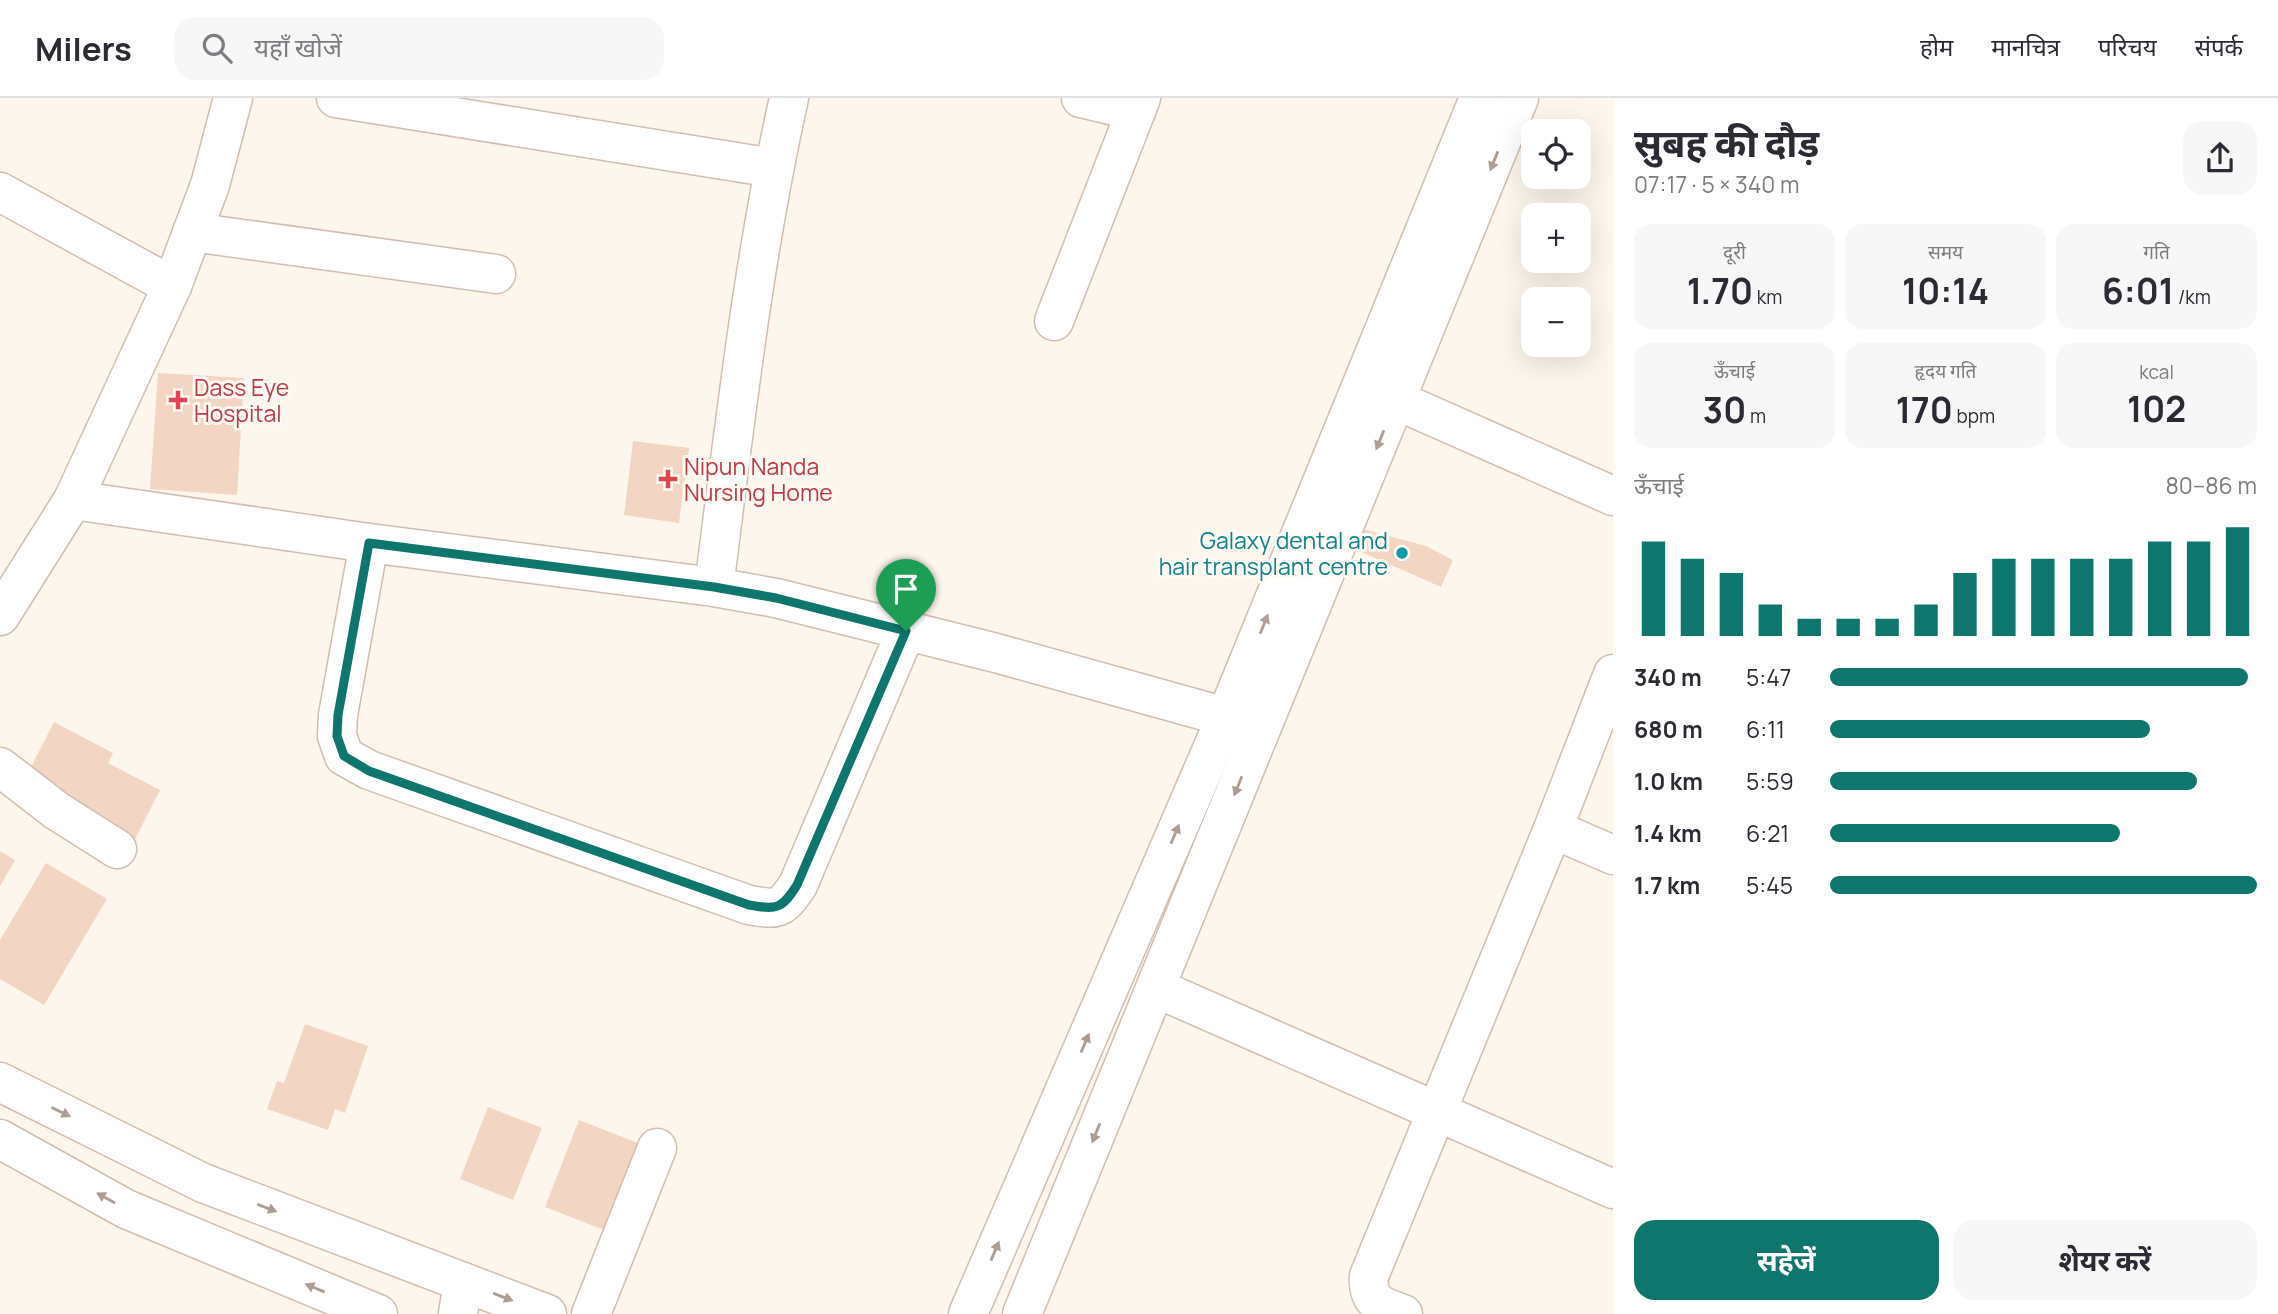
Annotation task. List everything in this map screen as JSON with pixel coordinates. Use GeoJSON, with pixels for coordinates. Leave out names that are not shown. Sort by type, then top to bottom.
{"type":"FeatureCollection","features":[{"type":"Feature","properties":{"kind":"street"},"geometry":{"type":"LineString","coordinates":[[0,616],[73,500],[172,286],[210,185],[233,98]]}},
{"type":"Feature","properties":{"kind":"street"},"geometry":{"type":"LineString","coordinates":[[336,98],[774,168]]}},
{"type":"Feature","properties":{"kind":"street"},"geometry":{"type":"LineString","coordinates":[[714,587],[745,340],[774,168],[789,98]]}},
{"type":"Feature","properties":{"kind":"street"},"geometry":{"type":"LineString","coordinates":[[1054,321],[1138,104],[1081,98]]}},
{"type":"Feature","properties":{"kind":"street"},"geometry":{"type":"LineString","coordinates":[[968,1314],[1226,718],[1479,98]]}},
{"type":"Feature","properties":{"kind":"street"},"geometry":{"type":"LineString","coordinates":[[1022,1314],[1520,98]]}},
{"type":"Feature","properties":{"kind":"street"},"geometry":{"type":"LineString","coordinates":[[0,192],[172,286]]}},
{"type":"Feature","properties":{"kind":"street"},"geometry":{"type":"LineString","coordinates":[[192,232],[496,274]]}},
{"type":"Feature","properties":{"kind":"street"},"geometry":{"type":"LineString","coordinates":[[1396,400],[1613,496]]}},
{"type":"Feature","properties":{"kind":"street"},"geometry":{"type":"LineString","coordinates":[[73,500],[369,543],[714,587],[776,598],[996,653],[1226,718],[1261,731]]}},
{"type":"Feature","properties":{"kind":"street"},"geometry":{"type":"LineString","coordinates":[[369,543],[338,715],[337,736],[344,756],[369,771],[749,905],[772,909],[786,902],[797,885],[906,631]]}},
{"type":"Feature","properties":{"kind":"street"},"geometry":{"type":"LineString","coordinates":[[1403,1314],[1383,1307],[1371,1297],[1369,1276],[1553,829],[1613,674]]}},
{"type":"Feature","properties":{"kind":"street"},"geometry":{"type":"LineString","coordinates":[[0,767],[57,811],[117,849]]}},
{"type":"Feature","properties":{"kind":"street"},"geometry":{"type":"LineString","coordinates":[[1553,829],[1613,855]]}},
{"type":"Feature","properties":{"kind":"street"},"geometry":{"type":"LineString","coordinates":[[1156,988],[1613,1189]]}},
{"type":"Feature","properties":{"kind":"street"},"geometry":{"type":"LineString","coordinates":[[0,1082],[203,1183],[461,1298],[547,1314]]}},
{"type":"Feature","properties":{"kind":"street"},"geometry":{"type":"LineString","coordinates":[[0,1139],[126,1209],[378,1314]]}},
{"type":"Feature","properties":{"kind":"street"},"geometry":{"type":"LineString","coordinates":[[592,1314],[657,1148]]}},
{"type":"Feature","properties":{"kind":"building"},"geometry":{"type":"Polygon","coordinates":[[[158,373],[244,378],[237,495],[150,489],[158,373]]]}},
{"type":"Feature","properties":{"kind":"building"},"geometry":{"type":"Polygon","coordinates":[[[633,441],[689,448],[679,523],[624,515],[633,441]]]}},
{"type":"Feature","properties":{"kind":"building","name":"Galaxy dental and hair transplant centre"},"geometry":{"type":"Polygon","coordinates":[[[1355,527],[1426,546],[1453,560],[1441,587],[1348,546],[1355,527]]]}},
{"type":"Feature","properties":{"kind":"building"},"geometry":{"type":"Polygon","coordinates":[[[54,722],[113,753],[108,763],[160,790],[131,847],[26,777],[54,722]]]}},
{"type":"Feature","properties":{"kind":"building"},"geometry":{"type":"Polygon","coordinates":[[[0,851],[15,860],[0,886],[0,851]]]}},
{"type":"Feature","properties":{"kind":"building"},"geometry":{"type":"Polygon","coordinates":[[[46,863],[107,899],[44,1005],[0,979],[0,940],[46,863]]]}},
{"type":"Feature","properties":{"kind":"building"},"geometry":{"type":"Polygon","coordinates":[[[305,1024],[368,1046],[345,1113],[335,1109],[328,1130],[267,1109],[277,1081],[284,1083],[305,1024]]]}},
{"type":"Feature","properties":{"kind":"building"},"geometry":{"type":"Polygon","coordinates":[[[488,1107],[542,1128],[513,1200],[460,1179],[488,1107]]]}},
{"type":"Feature","properties":{"kind":"building"},"geometry":{"type":"Polygon","coordinates":[[[579,1120],[651,1148],[617,1235],[545,1207],[579,1120]]]}},
{"type":"Feature","properties":{"kind":"place","name":"Dass Eye Hospital"},"geometry":{"type":"Point","coordinates":[178,400]}},
{"type":"Feature","properties":{"kind":"place","name":"Nipun Nanda Nursing Home"},"geometry":{"type":"Point","coordinates":[668,479]}},
{"type":"Feature","properties":{"kind":"place","name":"Galaxy dental and hair transplant centre"},"geometry":{"type":"Point","coordinates":[1402,553]}},
{"type":"Feature","properties":{"kind":"route"},"geometry":{"type":"LineString","coordinates":[[369,543],[714,587],[776,598],[906,631],[797,885],[786,902],[772,909],[749,905],[369,771],[344,756],[337,736],[338,715],[369,543]]}}]}
